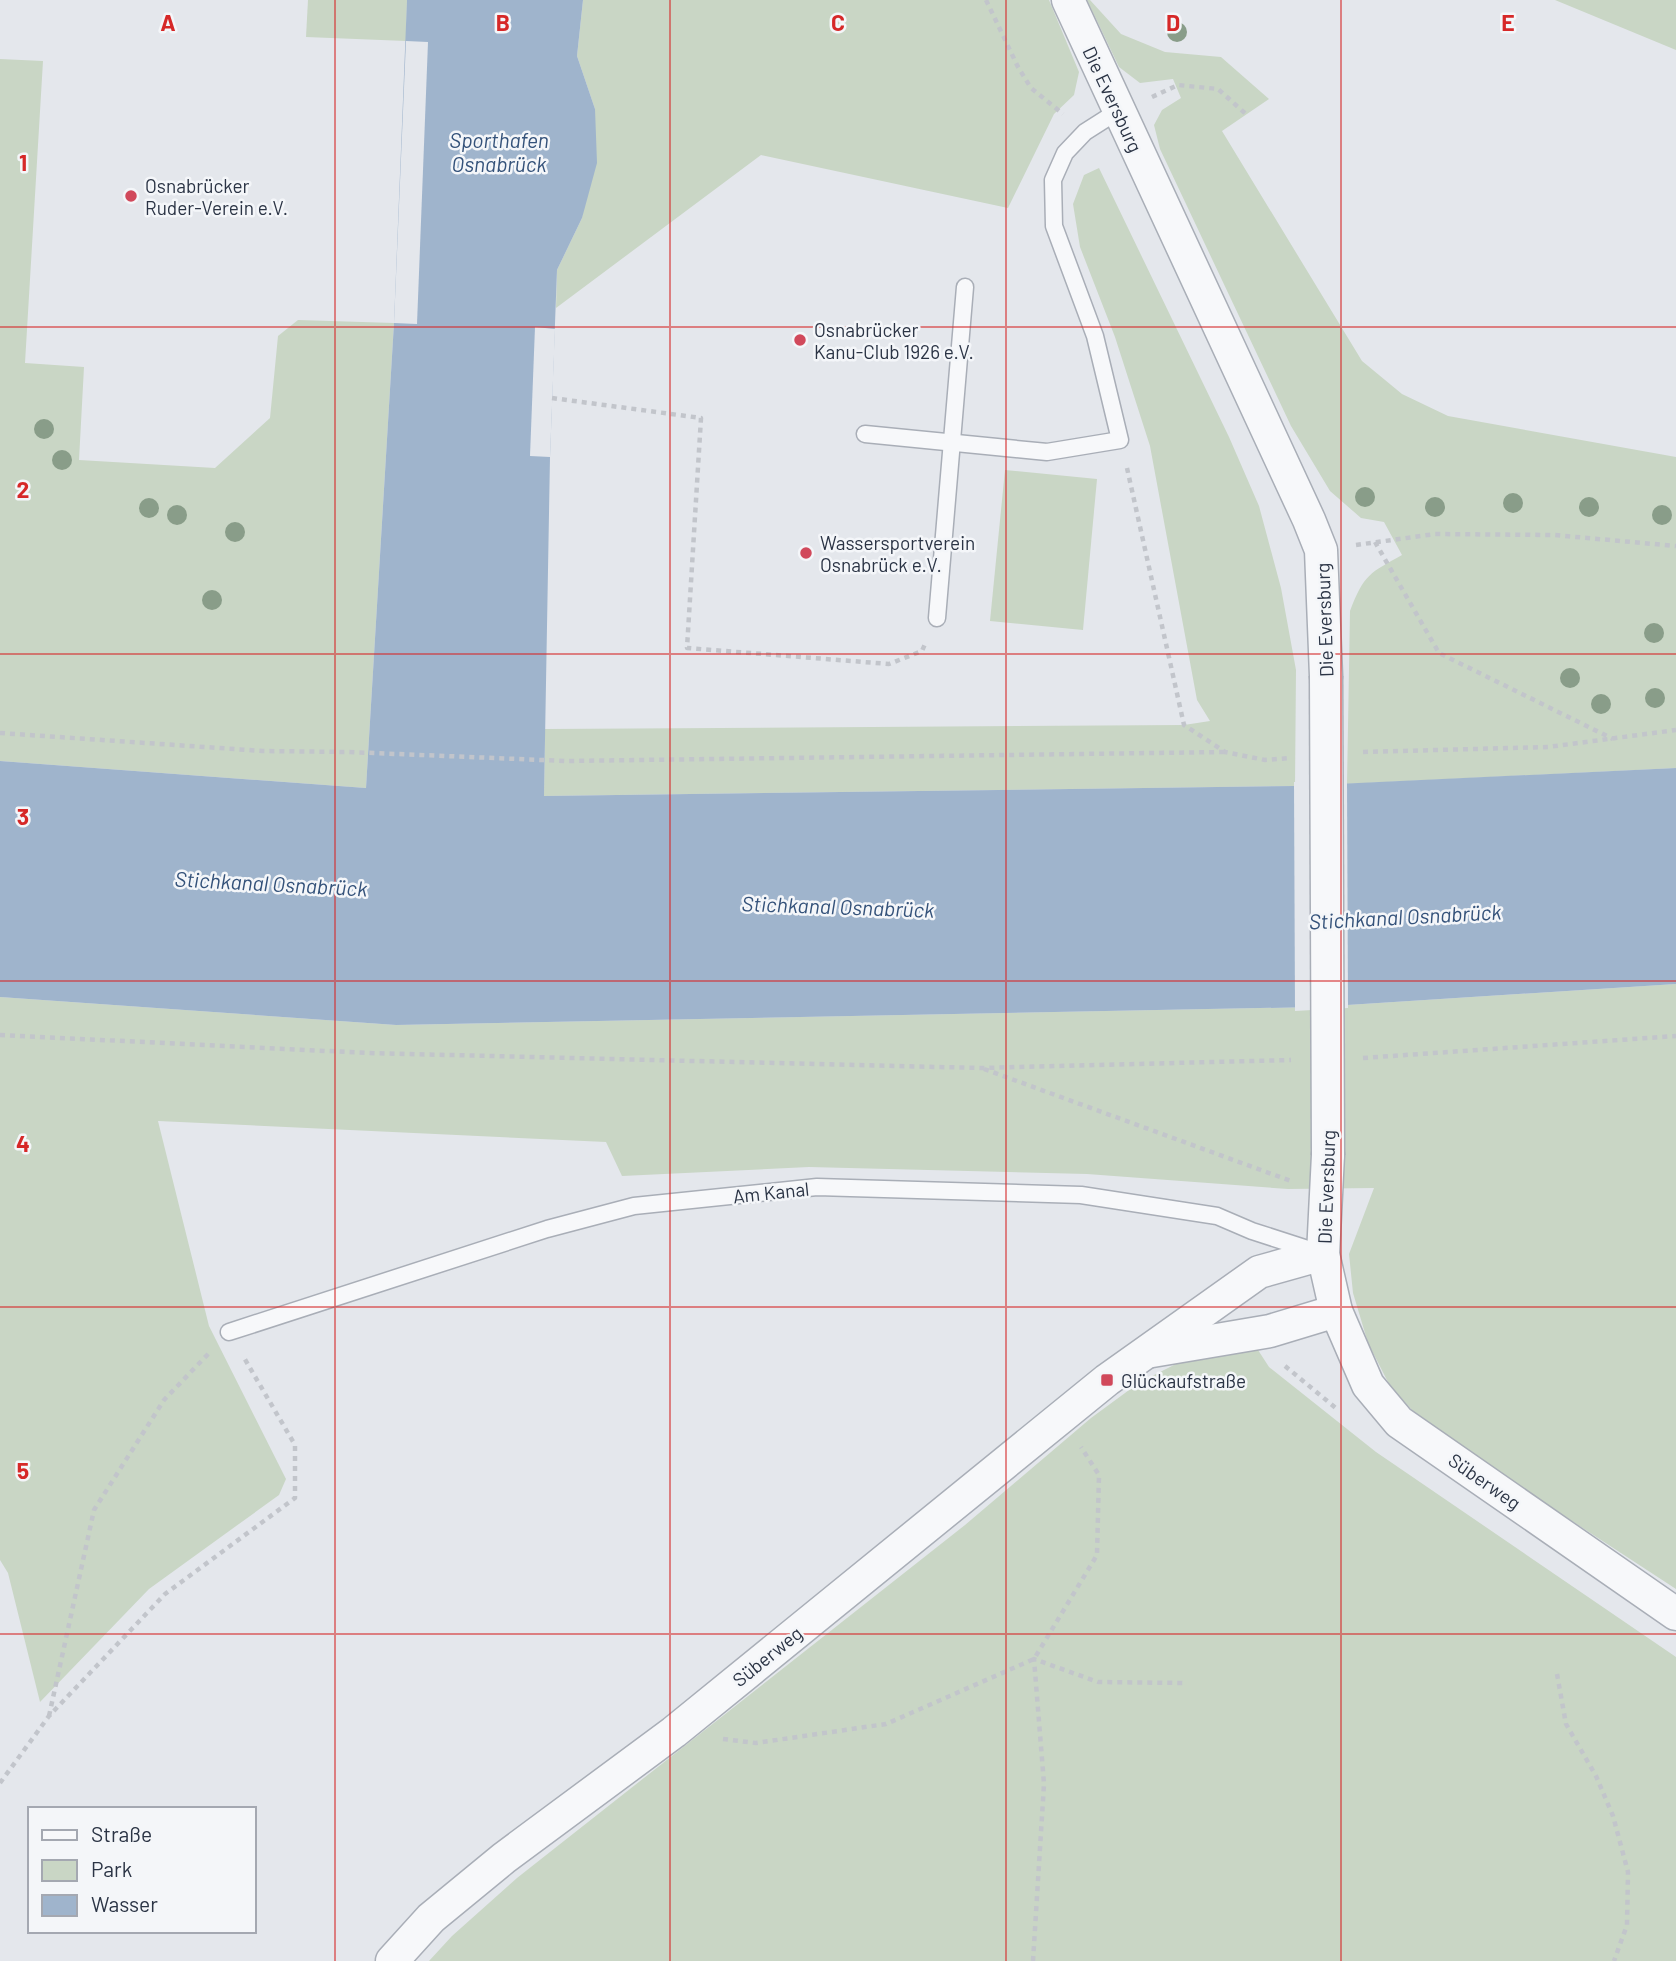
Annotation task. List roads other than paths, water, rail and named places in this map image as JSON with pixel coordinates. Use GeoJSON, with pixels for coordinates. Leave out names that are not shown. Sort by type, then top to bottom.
{"type":"FeatureCollection","features":[{"type":"Feature","properties":{"kind":"street","name":"Die Eversburg"},"geometry":{"type":"LineString","coordinates":[[1068,0],[1321,550],[1326,676],[1328,1155],[1323,1254]]}},
{"type":"Feature","properties":{"kind":"street","name":"Süberweg"},"geometry":{"type":"LineString","coordinates":[[392,1961],[431,1919],[504,1858],[674,1732],[1061,1417],[1144,1353],[1259,1272],[1323,1254],[1336,1311],[1367,1385],[1399,1422],[1676,1614]]}},
{"type":"Feature","properties":{"kind":"street","name":"Süberweg"},"geometry":{"type":"LineString","coordinates":[[1144,1353],[1270,1331],[1336,1311]]}},
{"type":"Feature","properties":{"kind":"lane"},"geometry":{"type":"LineString","coordinates":[[865,434],[1047,452],[1120,440],[1095,336],[1054,226],[1053,180],[1065,153],[1085,132],[1118,111]]}},
{"type":"Feature","properties":{"kind":"lane"},"geometry":{"type":"LineString","coordinates":[[937,618],[965,287]]}},
{"type":"Feature","properties":{"kind":"lane","name":"Am Kanal"},"geometry":{"type":"LineString","coordinates":[[229,1332],[547,1229],[634,1206],[817,1187],[1081,1195],[1217,1216],[1252,1231],[1323,1254]]}},
{"type":"Feature","properties":{"kind":"water"},"geometry":{"type":"Polygon","coordinates":[[[407,0],[583,0],[577,56],[595,109],[597,163],[582,218],[557,270],[550,457],[544,796],[1295,786],[1676,768],[1676,984],[1316,1007],[396,1025],[0,997],[0,761],[366,788],[394,323],[407,0]]]}},
{"type":"Feature","properties":{"kind":"place","name":"Osnabrücker Ruder-Verein e.V."},"geometry":{"type":"Point","coordinates":[131,196]}},
{"type":"Feature","properties":{"kind":"place","name":"Osnabrücker Kanu-Club 1926 e.V."},"geometry":{"type":"Point","coordinates":[800,340]}},
{"type":"Feature","properties":{"kind":"place","name":"Wassersportverein Osnabrück e.V."},"geometry":{"type":"Point","coordinates":[806,553]}},
{"type":"Feature","properties":{"kind":"place","name":"Glückaufstraße"},"geometry":{"type":"Point","coordinates":[1107,1380]}},
{"type":"Feature","properties":{"kind":"water label","name":"Sporthafen Osnabrück"},"geometry":{"type":"Point","coordinates":[499,151]}},
{"type":"Feature","properties":{"kind":"water label","name":"Stichkanal Osnabrück"},"geometry":{"type":"Point","coordinates":[271,883]}},
{"type":"Feature","properties":{"kind":"water label","name":"Stichkanal Osnabrück"},"geometry":{"type":"Point","coordinates":[838,906]}},
{"type":"Feature","properties":{"kind":"water label","name":"Stichkanal Osnabrück"},"geometry":{"type":"Point","coordinates":[1405,916]}}]}
